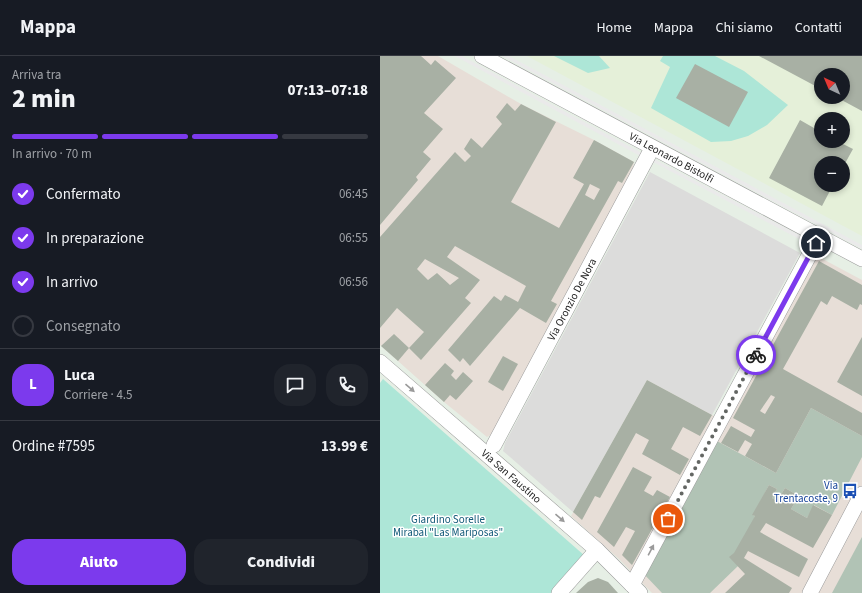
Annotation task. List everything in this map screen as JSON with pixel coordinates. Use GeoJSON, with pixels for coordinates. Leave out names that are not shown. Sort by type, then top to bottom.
{"type":"FeatureCollection","features":[{"type":"Feature","properties":{"kind":"street","name":"Via Leonardo Bistolfi"},"geometry":{"type":"LineString","coordinates":[[482,56],[862,259]]}},
{"type":"Feature","properties":{"kind":"street","name":"Via Oronzio De Nora"},"geometry":{"type":"LineString","coordinates":[[494,445],[649,154]]}},
{"type":"Feature","properties":{"kind":"street"},"geometry":{"type":"LineString","coordinates":[[636,589],[819,237]]}},
{"type":"Feature","properties":{"kind":"street","name":"Via San Faustino"},"geometry":{"type":"LineString","coordinates":[[380,362],[597,550],[636,589]]}},
{"type":"Feature","properties":{"kind":"street"},"geometry":{"type":"LineString","coordinates":[[810,593],[862,494]]}},
{"type":"Feature","properties":{"kind":"street"},"geometry":{"type":"LineString","coordinates":[[559,593],[597,550]]}},
{"type":"Feature","properties":{"kind":"shaded area"},"geometry":{"type":"Polygon","coordinates":[[[380,56],[438,56],[521,104],[594,140],[634,162],[633,168],[492,434],[487,437],[444,402],[380,345],[380,56]]]}},
{"type":"Feature","properties":{"kind":"shaded area"},"geometry":{"type":"Polygon","coordinates":[[[455,56],[462,56],[642,153],[640,156],[455,56]]]}},
{"type":"Feature","properties":{"kind":"shaded area"},"geometry":{"type":"Polygon","coordinates":[[[502,56],[509,56],[862,245],[862,249],[502,56]]]}},
{"type":"Feature","properties":{"kind":"shaded area"},"geometry":{"type":"Polygon","coordinates":[[[527,56],[862,56],[862,236],[527,56]]]}},
{"type":"Feature","properties":{"kind":"shaded area"},"geometry":{"type":"Polygon","coordinates":[[[654,159],[805,238],[803,241],[653,162],[654,159]]]}},
{"type":"Feature","properties":{"kind":"shaded area"},"geometry":{"type":"Polygon","coordinates":[[[650,172],[800,253],[712,415],[647,380],[573,512],[503,451],[505,443],[650,172]]]}},
{"type":"Feature","properties":{"kind":"shaded area"},"geometry":{"type":"Polygon","coordinates":[[[817,256],[862,280],[862,593],[652,593],[619,559],[571,516],[647,380],[727,423],[817,256]]]}},
{"type":"Feature","properties":{"kind":"shaded area"},"geometry":{"type":"Polygon","coordinates":[[[811,408],[862,436],[862,457],[832,515],[814,505],[807,518],[791,509],[799,496],[785,488],[777,501],[772,498],[777,489],[769,485],[753,515],[755,516],[738,566],[710,593],[662,593],[643,573],[715,440],[776,473],[811,408]]]}},
{"type":"Feature","properties":{"kind":"shaded area"},"geometry":{"type":"Polygon","coordinates":[[[862,537],[862,593],[832,593],[862,537]]]}},
{"type":"Feature","properties":{"kind":"green space"},"geometry":{"type":"Polygon","coordinates":[[[554,56],[599,56],[610,68],[588,73],[554,56]]]}},
{"type":"Feature","properties":{"kind":"green space"},"geometry":{"type":"Polygon","coordinates":[[[663,56],[715,56],[744,71],[788,105],[767,125],[748,136],[731,141],[711,142],[651,108],[670,67],[660,61],[663,56]]]}},
{"type":"Feature","properties":{"kind":"green space","name":"Giardino Sorelle Mirabal \"Las Mariposas\""},"geometry":{"type":"Polygon","coordinates":[[[383,379],[585,556],[552,593],[380,593],[380,383],[383,379]]]}},
{"type":"Feature","properties":{"kind":"building"},"geometry":{"type":"Polygon","coordinates":[[[380,56],[421,56],[431,65],[435,60],[456,78],[424,113],[443,129],[423,152],[431,159],[416,177],[418,180],[380,225],[380,56]]]}},
{"type":"Feature","properties":{"kind":"building"},"geometry":{"type":"Polygon","coordinates":[[[759,56],[862,56],[862,111],[849,104],[850,68],[814,68],[814,85],[759,56]]]}},
{"type":"Feature","properties":{"kind":"building"},"geometry":{"type":"Polygon","coordinates":[[[695,64],[748,92],[729,127],[676,98],[695,64]]]}},
{"type":"Feature","properties":{"kind":"building"},"geometry":{"type":"Polygon","coordinates":[[[507,103],[515,111],[521,104],[556,122],[511,202],[559,228],[584,184],[573,178],[594,140],[634,162],[622,183],[618,181],[551,301],[557,304],[546,323],[520,308],[470,366],[463,358],[460,362],[448,350],[494,296],[501,301],[505,295],[518,302],[526,286],[455,246],[447,257],[480,280],[465,298],[471,303],[421,360],[409,348],[424,332],[397,308],[380,328],[380,237],[455,152],[465,162],[471,156],[464,149],[471,138],[482,148],[502,124],[496,117],[507,103]],[[590,184],[585,195],[594,200],[600,189],[590,184]],[[425,259],[417,269],[428,280],[437,273],[450,285],[459,278],[425,259]]]}},
{"type":"Feature","properties":{"kind":"building"},"geometry":{"type":"Polygon","coordinates":[[[800,120],[814,128],[814,148],[850,148],[853,149],[849,156],[814,156],[814,192],[829,192],[822,206],[769,178],[800,120]]]}},
{"type":"Feature","properties":{"kind":"building"},"geometry":{"type":"Polygon","coordinates":[[[819,261],[862,285],[862,305],[860,304],[857,310],[832,296],[827,305],[821,301],[783,369],[862,413],[862,436],[811,408],[776,473],[745,456],[752,444],[745,440],[738,452],[721,443],[731,426],[751,437],[755,430],[733,418],[819,261]],[[771,395],[760,411],[765,414],[775,397],[771,395]]]}},
{"type":"Feature","properties":{"kind":"building"},"geometry":{"type":"Polygon","coordinates":[[[394,334],[409,348],[398,361],[381,346],[394,334]]]}},
{"type":"Feature","properties":{"kind":"building"},"geometry":{"type":"Polygon","coordinates":[[[862,337],[862,396],[837,382],[862,337]]]}},
{"type":"Feature","properties":{"kind":"building"},"geometry":{"type":"Polygon","coordinates":[[[503,356],[518,364],[503,391],[488,382],[503,356]]]}},
{"type":"Feature","properties":{"kind":"building"},"geometry":{"type":"Polygon","coordinates":[[[445,363],[454,371],[451,375],[456,380],[463,372],[473,381],[456,400],[450,395],[444,402],[425,385],[445,363]]]}},
{"type":"Feature","properties":{"kind":"building"},"geometry":{"type":"Polygon","coordinates":[[[647,380],[712,415],[700,436],[683,427],[671,449],[689,459],[680,475],[642,454],[649,440],[636,433],[600,498],[595,496],[582,520],[573,512],[647,380]]]}},
{"type":"Feature","properties":{"kind":"building"},"geometry":{"type":"Polygon","coordinates":[[[633,467],[652,477],[644,491],[653,496],[657,490],[670,497],[632,565],[622,555],[635,531],[626,527],[614,547],[597,532],[633,467]]]}},
{"type":"Feature","properties":{"kind":"building"},"geometry":{"type":"Polygon","coordinates":[[[769,485],[777,489],[772,498],[777,501],[785,488],[799,496],[791,509],[807,518],[813,505],[832,515],[813,548],[766,523],[760,532],[808,559],[799,577],[748,551],[744,558],[792,588],[789,593],[725,593],[745,574],[729,557],[734,553],[755,516],[752,515],[769,485]]]}},
{"type":"Feature","properties":{"kind":"building"},"geometry":{"type":"Polygon","coordinates":[[[598,578],[608,582],[618,593],[576,593],[588,582],[598,578]]]}},
{"type":"Feature","properties":{"kind":"way so far"},"geometry":{"type":"LineString","coordinates":[[668,519],[756,355]]}},
{"type":"Feature","properties":{"kind":"place","name":"Via Trentacoste, 9"},"geometry":{"type":"Point","coordinates":[850,491]}},
{"type":"Feature","properties":{"kind":"route"},"geometry":{"type":"LineString","coordinates":[[756,355],[816,243]]}}]}
